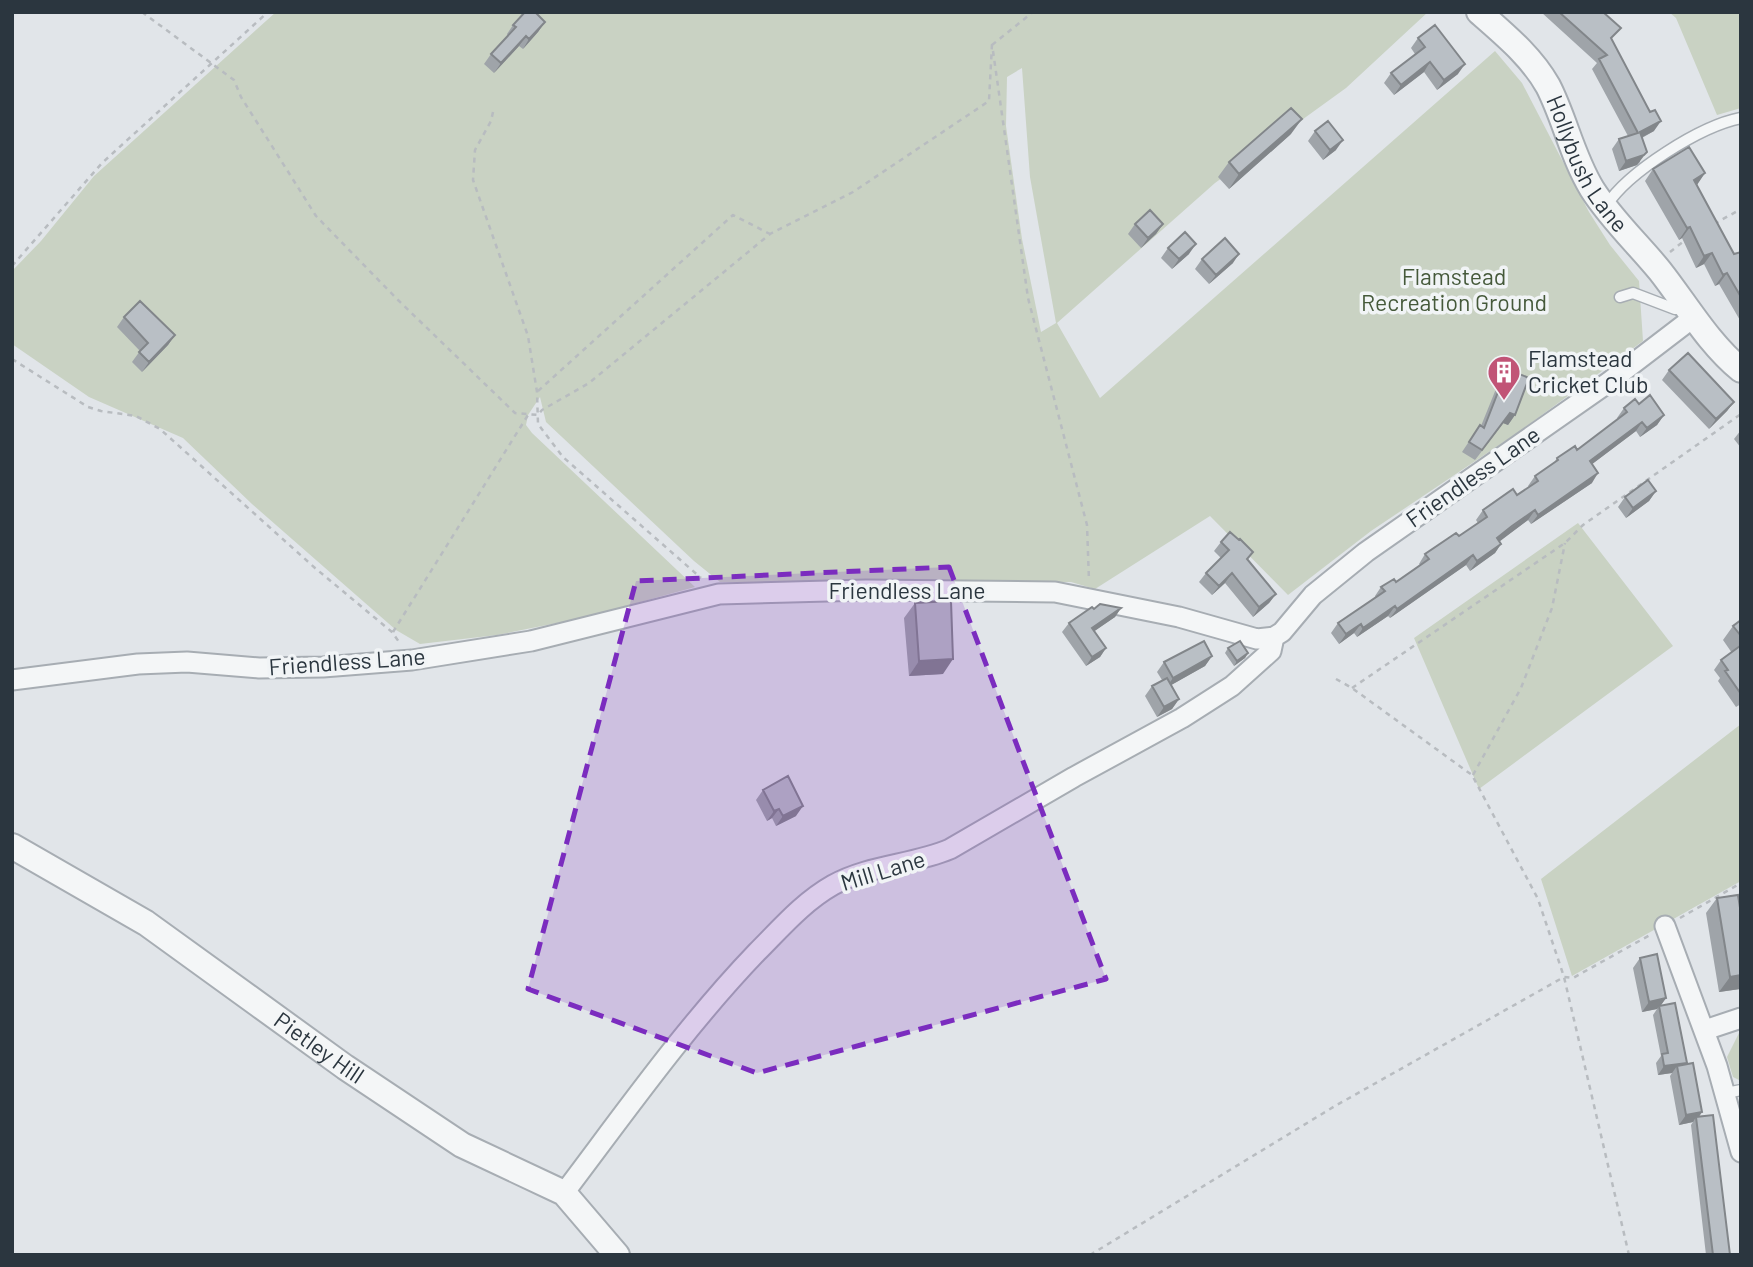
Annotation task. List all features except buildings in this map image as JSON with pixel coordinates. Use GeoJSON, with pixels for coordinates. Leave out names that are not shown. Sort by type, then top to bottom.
{"type":"FeatureCollection","features":[{"type":"Feature","properties":{"kind":"street","name":"Hollybush Lane"},"geometry":{"type":"LineString","coordinates":[[1479,12],[1527,55],[1538,70],[1549,88],[1580,166],[1605,207],[1658,269],[1713,344],[1741,370]]}},
{"type":"Feature","properties":{"kind":"street","name":"Friendless Lane"},"geometry":{"type":"LineString","coordinates":[[12,680],[163,663],[187,662],[259,668],[323,667],[412,660],[531,641],[719,594],[917,590],[1055,592],[1179,617],[1257,639],[1274,637],[1288,626],[1313,596],[1355,560],[1599,389],[1692,313]]}},
{"type":"Feature","properties":{"kind":"street","name":"Mill Lane"},"geometry":{"type":"LineString","coordinates":[[564,1193],[725,985],[798,910],[817,895],[852,876],[928,858],[950,849],[1074,776],[1182,718],[1232,686],[1271,651],[1274,637]]}},
{"type":"Feature","properties":{"kind":"street","name":"Pietley Hill"},"geometry":{"type":"LineString","coordinates":[[12,846],[146,923],[440,1132],[498,1164],[564,1193],[617,1255]]}},
{"type":"Feature","properties":{"kind":"street"},"geometry":{"type":"LineString","coordinates":[[1665,926],[1705,1030],[1733,1091],[1741,1152]]}},
{"type":"Feature","properties":{"kind":"street"},"geometry":{"type":"LineString","coordinates":[[1705,1030],[1741,1018]]}},
{"type":"Feature","properties":{"kind":"lane"},"geometry":{"type":"LineString","coordinates":[[1605,207],[1615,192],[1636,173],[1702,132],[1741,118]]}},
{"type":"Feature","properties":{"kind":"lane"},"geometry":{"type":"LineString","coordinates":[[1620,297],[1633,293],[1692,313]]}},
{"type":"Feature","properties":{"kind":"path"},"geometry":{"type":"LineString","coordinates":[[142,12],[234,80],[316,216],[398,300],[515,413],[538,415]]}},
{"type":"Feature","properties":{"kind":"path"},"geometry":{"type":"LineString","coordinates":[[12,266],[102,163],[268,12]]}},
{"type":"Feature","properties":{"kind":"path"},"geometry":{"type":"LineString","coordinates":[[538,415],[542,410],[589,383],[770,234],[853,191],[989,101],[992,44],[1032,12]]}},
{"type":"Feature","properties":{"kind":"path"},"geometry":{"type":"LineString","coordinates":[[992,44],[1028,298],[1087,525],[1089,598]]}},
{"type":"Feature","properties":{"kind":"path"},"geometry":{"type":"LineString","coordinates":[[493,112],[475,150],[473,180],[528,335],[537,392],[538,424],[563,457],[719,594]]}},
{"type":"Feature","properties":{"kind":"path"},"geometry":{"type":"LineString","coordinates":[[1713,225],[1741,209]]}},
{"type":"Feature","properties":{"kind":"path"},"geometry":{"type":"LineString","coordinates":[[537,392],[733,215],[770,234]]}},
{"type":"Feature","properties":{"kind":"path"},"geometry":{"type":"LineString","coordinates":[[1658,269],[1672,248],[1693,236]]}},
{"type":"Feature","properties":{"kind":"path"},"geometry":{"type":"LineString","coordinates":[[12,359],[88,407],[136,416],[160,429],[315,568],[392,632],[412,660]]}},
{"type":"Feature","properties":{"kind":"path"},"geometry":{"type":"LineString","coordinates":[[1352,688],[1565,543],[1583,525],[1741,414]]}},
{"type":"Feature","properties":{"kind":"path"},"geometry":{"type":"LineString","coordinates":[[392,632],[528,415]]}},
{"type":"Feature","properties":{"kind":"path"},"geometry":{"type":"LineString","coordinates":[[1472,775],[1521,688],[1552,608],[1565,543]]}},
{"type":"Feature","properties":{"kind":"path"},"geometry":{"type":"LineString","coordinates":[[1336,679],[1472,775],[1538,899],[1564,978],[1629,1255]]}},
{"type":"Feature","properties":{"kind":"path"},"geometry":{"type":"LineString","coordinates":[[1090,1255],[1335,1106],[1564,978]]}},
{"type":"Feature","properties":{"kind":"highlighted area"},"geometry":{"type":"Polygon","coordinates":[[[949,567],[1106,979],[757,1073],[528,989],[636,581],[949,567]]]}},
{"type":"Feature","properties":{"kind":"green space","name":"Flamstead Recreation Ground"},"geometry":{"type":"Polygon","coordinates":[[[276,12],[1428,12],[1346,88],[1215,183],[1057,323],[1100,398],[1495,51],[1522,83],[1589,212],[1610,245],[1639,281],[1643,341],[1520,431],[1371,531],[1288,595],[1210,516],[1095,589],[1071,582],[720,582],[694,561],[546,422],[540,397],[528,415],[526,425],[532,433],[695,587],[582,618],[497,635],[420,644],[396,630],[252,504],[183,438],[89,397],[12,344],[12,271],[41,241],[94,176],[276,12]],[[1022,68],[1007,77],[1006,126],[1022,239],[1041,332],[1056,323],[1030,177],[1022,68]]]}},
{"type":"Feature","properties":{"kind":"green space"},"geometry":{"type":"Polygon","coordinates":[[[1669,12],[1741,12],[1741,108],[1717,115],[1676,18],[1669,12]]]}},
{"type":"Feature","properties":{"kind":"green space"},"geometry":{"type":"Polygon","coordinates":[[[1578,523],[1673,646],[1479,789],[1414,638],[1578,523]]]}},
{"type":"Feature","properties":{"kind":"green space"},"geometry":{"type":"Polygon","coordinates":[[[1741,724],[1741,881],[1572,976],[1541,879],[1741,724]]]}},
{"type":"Feature","properties":{"kind":"green space"},"geometry":{"type":"Polygon","coordinates":[[[1741,1029],[1741,1081],[1733,1077],[1727,1057],[1741,1029]]]}},
{"type":"Feature","properties":{"kind":"place","name":"Flamstead Cricket Club"},"geometry":{"type":"Point","coordinates":[1504,402]}}]}
